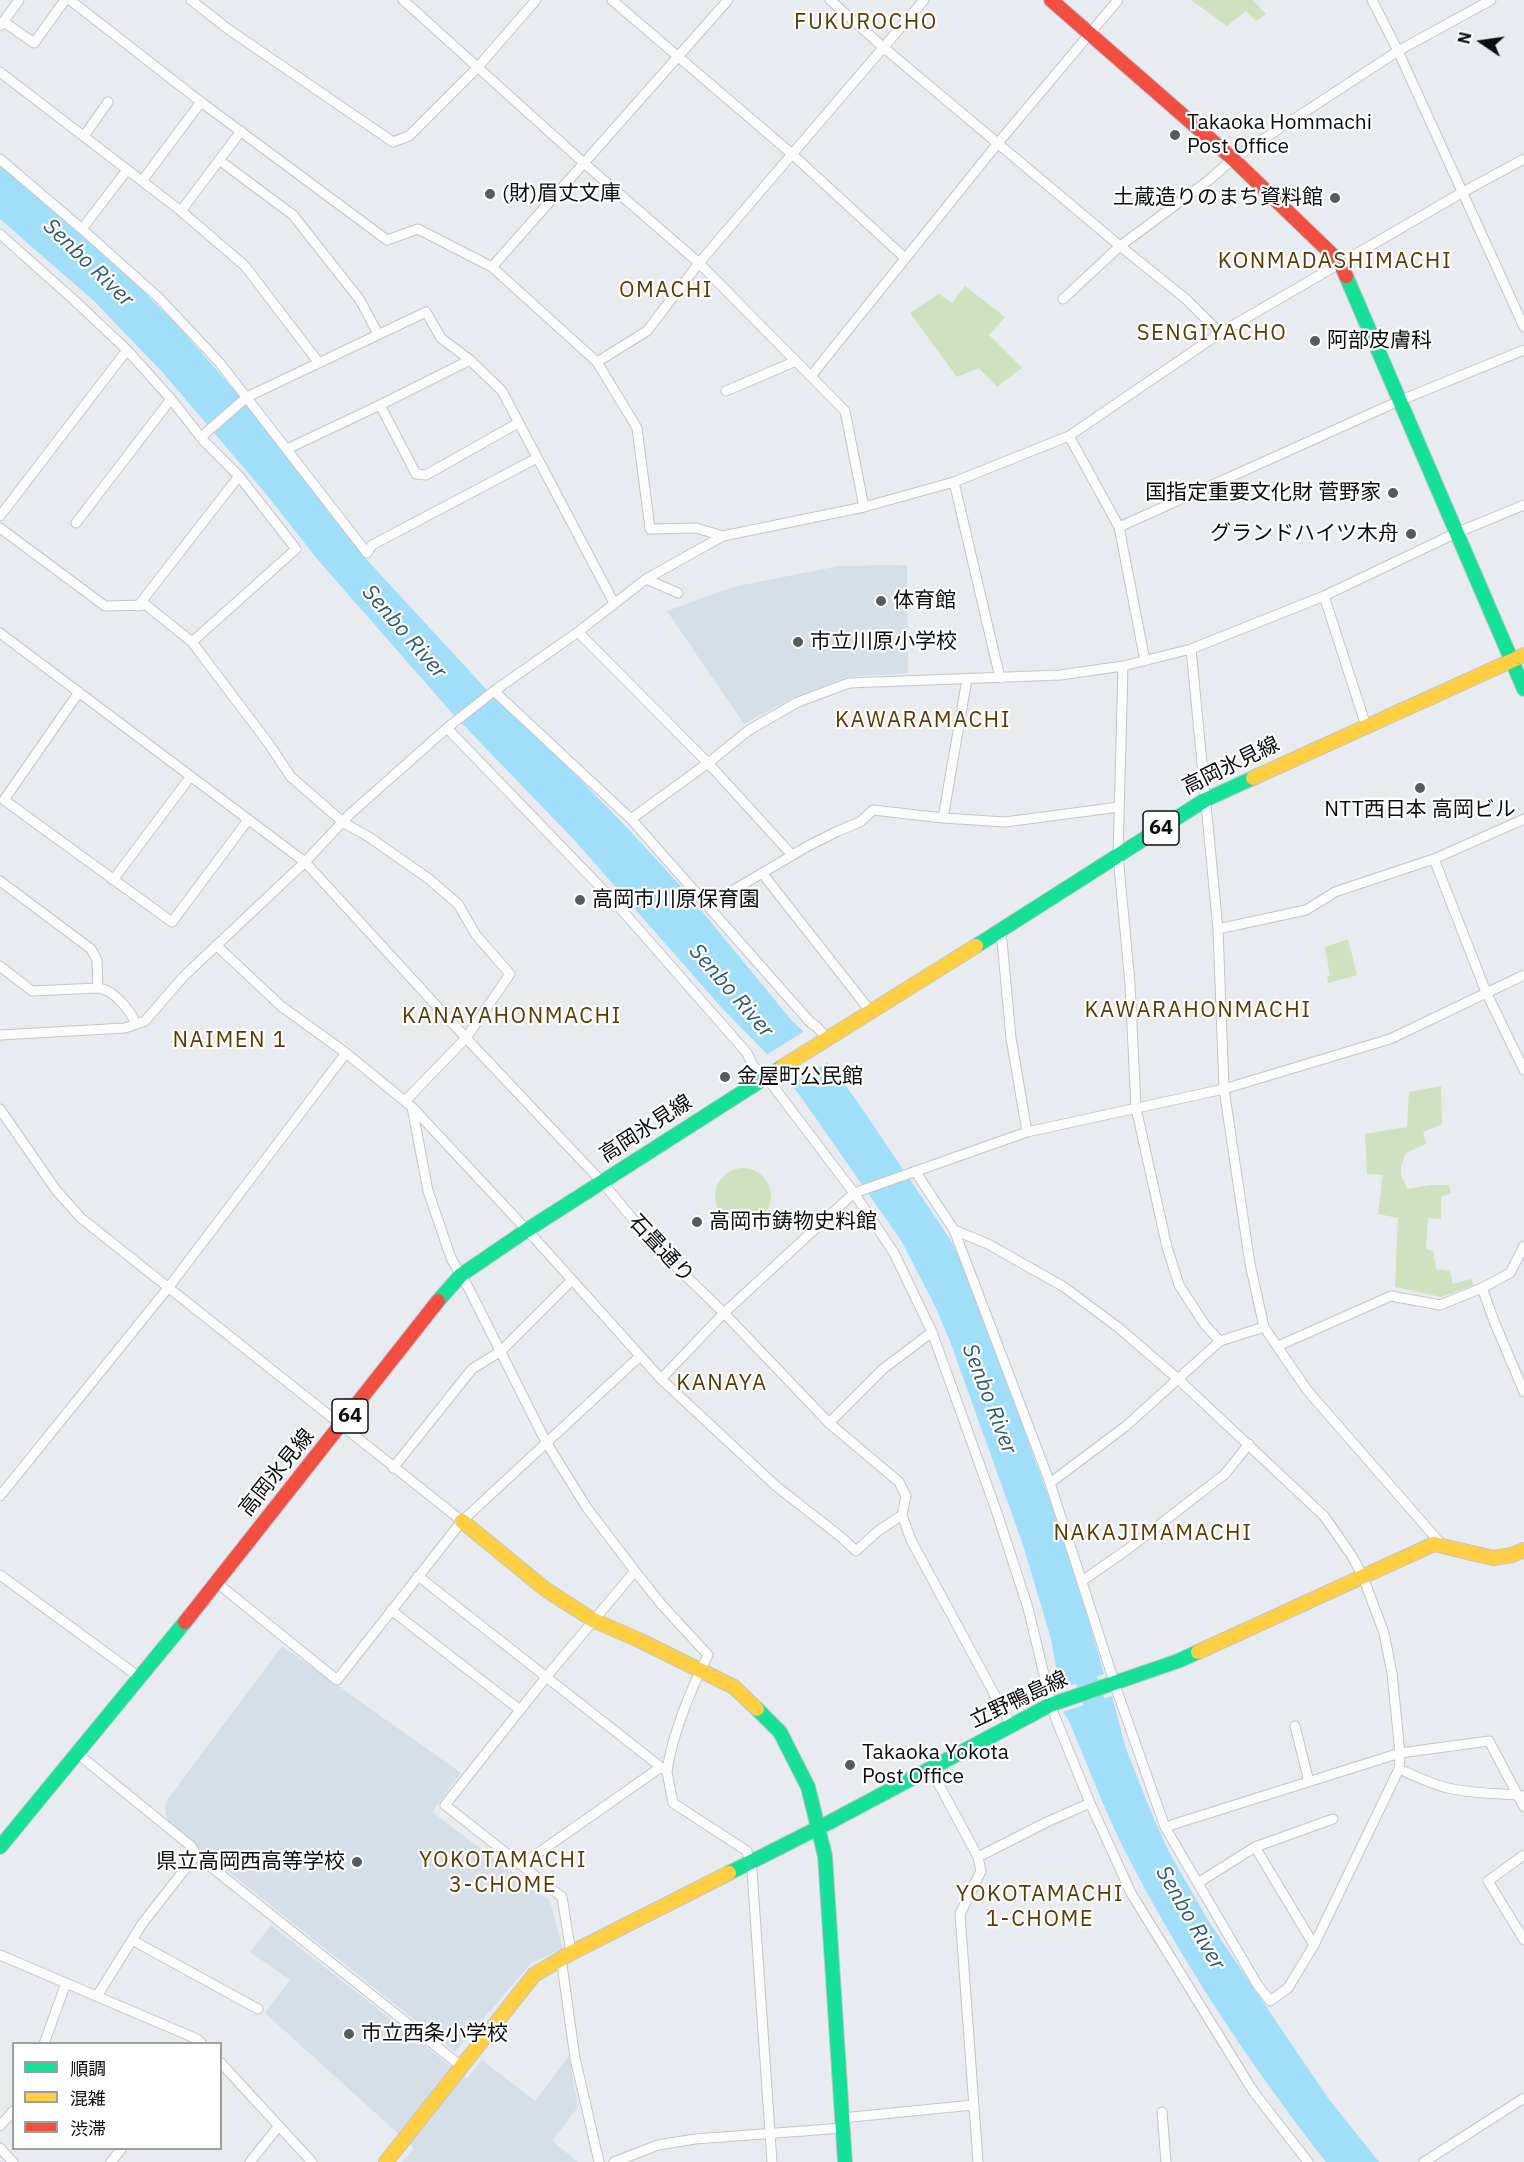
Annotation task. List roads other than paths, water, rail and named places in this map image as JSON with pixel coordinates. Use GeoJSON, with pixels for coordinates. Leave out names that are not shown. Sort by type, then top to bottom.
{"type":"FeatureCollection","features":[{"type":"Feature","properties":{"kind":"main road"},"geometry":{"type":"LineString","coordinates":[[1051,0],[1233,159],[1340,262],[1456,533],[1518,658],[1524,689]]}},
{"type":"Feature","properties":{"kind":"main road","name":"高岡氷見線"},"geometry":{"type":"LineString","coordinates":[[824,1040],[1205,800],[1518,658]]}},
{"type":"Feature","properties":{"kind":"main road","name":"64"},"geometry":{"type":"LineString","coordinates":[[772,1075],[824,1040]]}},
{"type":"Feature","properties":{"kind":"main road","name":"高岡氷見線"},"geometry":{"type":"LineString","coordinates":[[0,1847],[78,1754],[341,1426],[444,1293],[461,1275],[527,1230],[772,1075]]}},
{"type":"Feature","properties":{"kind":"main road"},"geometry":{"type":"LineString","coordinates":[[462,1521],[545,1589],[593,1620],[734,1687],[780,1732],[808,1787],[825,1856],[845,2162]]}},
{"type":"Feature","properties":{"kind":"main road","name":"立野鴨島線"},"geometry":{"type":"LineString","coordinates":[[386,2162],[534,1975],[566,1955],[819,1828],[1053,1704],[1178,1661],[1434,1544],[1442,1545]]}},
{"type":"Feature","properties":{"kind":"main road"},"geometry":{"type":"LineString","coordinates":[[1442,1545],[1493,1558],[1512,1555],[1524,1550]]}},
{"type":"Feature","properties":{"kind":"street"},"geometry":{"type":"LineString","coordinates":[[19,0],[2,24],[34,43],[68,0],[387,240],[418,229],[492,267],[597,362],[637,428],[650,529],[696,528],[723,536]]}},
{"type":"Feature","properties":{"kind":"street"},"geometry":{"type":"LineString","coordinates":[[191,0],[228,29],[393,142],[408,136],[477,68],[536,0]]}},
{"type":"Feature","properties":{"kind":"street"},"geometry":{"type":"LineString","coordinates":[[403,0],[699,263],[845,411],[864,507]]}},
{"type":"Feature","properties":{"kind":"street"},"geometry":{"type":"LineString","coordinates":[[612,0],[792,154],[905,258]]}},
{"type":"Feature","properties":{"kind":"street"},"geometry":{"type":"LineString","coordinates":[[492,267],[728,0]]}},
{"type":"Feature","properties":{"kind":"street"},"geometry":{"type":"LineString","coordinates":[[830,0],[883,47],[1186,299],[1220,333]]}},
{"type":"Feature","properties":{"kind":"street"},"geometry":{"type":"LineString","coordinates":[[597,362],[647,331],[699,263],[924,0]]}},
{"type":"Feature","properties":{"kind":"street"},"geometry":{"type":"LineString","coordinates":[[811,376],[998,143],[1118,0]]}},
{"type":"Feature","properties":{"kind":"street"},"geometry":{"type":"LineString","coordinates":[[1372,0],[1398,51],[1524,327]]}},
{"type":"Feature","properties":{"kind":"street"},"geometry":{"type":"LineString","coordinates":[[1063,299],[1120,246],[1209,180],[1233,159],[1398,51],[1491,0]]}},
{"type":"Feature","properties":{"kind":"street"},"geometry":{"type":"LineString","coordinates":[[0,72],[181,211],[245,266],[319,363]]}},
{"type":"Feature","properties":{"kind":"street"},"geometry":{"type":"LineString","coordinates":[[84,136],[108,102]]}},
{"type":"Feature","properties":{"kind":"street"},"geometry":{"type":"LineString","coordinates":[[142,181],[201,102]]}},
{"type":"Feature","properties":{"kind":"street"},"geometry":{"type":"LineString","coordinates":[[181,211],[241,131]]}},
{"type":"Feature","properties":{"kind":"street"},"geometry":{"type":"LineString","coordinates":[[0,159],[159,298],[219,362],[245,399],[287,449],[367,553],[372,545],[537,458]]}},
{"type":"Feature","properties":{"kind":"street"},"geometry":{"type":"LineString","coordinates":[[0,1035],[125,1028],[145,1021],[184,976],[305,862],[350,814],[449,727],[494,691],[578,632],[646,579],[723,536],[864,507],[954,482],[1069,436],[1220,333],[1462,192],[1524,159]]}},
{"type":"Feature","properties":{"kind":"street"},"geometry":{"type":"LineString","coordinates":[[219,160],[292,215],[360,300],[378,334]]}},
{"type":"Feature","properties":{"kind":"street"},"geometry":{"type":"LineString","coordinates":[[82,230],[127,170]]}},
{"type":"Feature","properties":{"kind":"street"},"geometry":{"type":"LineString","coordinates":[[0,234],[127,350],[204,434],[296,549],[192,642]]}},
{"type":"Feature","properties":{"kind":"street"},"geometry":{"type":"LineString","coordinates":[[204,434],[245,399],[426,312],[441,338],[470,360],[502,391],[614,603]]}},
{"type":"Feature","properties":{"kind":"street"},"geometry":{"type":"LineString","coordinates":[[0,516],[127,350]]}},
{"type":"Feature","properties":{"kind":"street"},"geometry":{"type":"LineString","coordinates":[[1119,527],[1399,401],[1524,350]]}},
{"type":"Feature","properties":{"kind":"street"},"geometry":{"type":"LineString","coordinates":[[287,449],[470,360]]}},
{"type":"Feature","properties":{"kind":"street"},"geometry":{"type":"LineString","coordinates":[[726,391],[796,361]]}},
{"type":"Feature","properties":{"kind":"street"},"geometry":{"type":"LineString","coordinates":[[76,523],[171,399]]}},
{"type":"Feature","properties":{"kind":"street"},"geometry":{"type":"LineString","coordinates":[[380,405],[416,474],[426,476],[518,423]]}},
{"type":"Feature","properties":{"kind":"street"},"geometry":{"type":"LineString","coordinates":[[1069,436],[1119,527],[1145,662]]}},
{"type":"Feature","properties":{"kind":"street"},"geometry":{"type":"LineString","coordinates":[[138,606],[239,476]]}},
{"type":"Feature","properties":{"kind":"street"},"geometry":{"type":"LineString","coordinates":[[954,482],[1000,678]]}},
{"type":"Feature","properties":{"kind":"street"},"geometry":{"type":"LineString","coordinates":[[631,819],[749,730],[798,702],[849,682],[1060,675],[1145,662],[1191,649],[1324,596],[1456,533],[1524,505]]}},
{"type":"Feature","properties":{"kind":"street"},"geometry":{"type":"LineString","coordinates":[[0,528],[105,606],[146,605],[192,642],[291,777],[344,823],[369,837],[420,873],[458,904],[476,935],[510,974],[466,1038],[408,1104]]}},
{"type":"Feature","properties":{"kind":"street"},"geometry":{"type":"LineString","coordinates":[[646,579],[678,593]]}},
{"type":"Feature","properties":{"kind":"street"},"geometry":{"type":"LineString","coordinates":[[1324,596],[1366,726]]}},
{"type":"Feature","properties":{"kind":"street"},"geometry":{"type":"LineString","coordinates":[[578,632],[708,763],[792,855]]}},
{"type":"Feature","properties":{"kind":"street","name":"石畳通り"},"geometry":{"type":"LineString","coordinates":[[0,633],[305,862],[602,1182],[657,1248],[829,1423],[899,1482],[906,1496],[902,1515],[911,1540],[1011,1725]]}},
{"type":"Feature","properties":{"kind":"street"},"geometry":{"type":"LineString","coordinates":[[1191,649],[1218,929],[1224,1089],[1250,1264],[1264,1327],[1307,1390],[1442,1545]]}},
{"type":"Feature","properties":{"kind":"street"},"geometry":{"type":"LineString","coordinates":[[1123,666],[1118,855],[1130,984],[1136,1108],[1150,1177],[1179,1285],[1205,1325],[1220,1341]]}},
{"type":"Feature","properties":{"kind":"street"},"geometry":{"type":"LineString","coordinates":[[943,818],[967,679]]}},
{"type":"Feature","properties":{"kind":"street"},"geometry":{"type":"LineString","coordinates":[[494,691],[631,819],[810,1022],[817,1027],[824,1040]]}},
{"type":"Feature","properties":{"kind":"street"},"geometry":{"type":"LineString","coordinates":[[79,692],[2,803],[172,922],[248,820]]}},
{"type":"Feature","properties":{"kind":"street"},"geometry":{"type":"LineString","coordinates":[[449,727],[613,900],[747,1053],[753,1066],[772,1075],[857,1192],[894,1253],[932,1332],[993,1500],[1028,1608],[1053,1704],[1090,1803],[1137,1902],[1253,2091],[1308,2162]]}},
{"type":"Feature","properties":{"kind":"street"},"geometry":{"type":"LineString","coordinates":[[113,880],[190,776]]}},
{"type":"Feature","properties":{"kind":"street"},"geometry":{"type":"LineString","coordinates":[[706,904],[792,855],[860,822],[873,810],[1005,822],[1119,807]]}},
{"type":"Feature","properties":{"kind":"street"},"geometry":{"type":"LineString","coordinates":[[1218,929],[1306,910],[1335,892],[1434,859],[1524,819]]}},
{"type":"Feature","properties":{"kind":"street"},"geometry":{"type":"LineString","coordinates":[[1434,859],[1486,992],[1524,1070]]}},
{"type":"Feature","properties":{"kind":"street"},"geometry":{"type":"LineString","coordinates":[[762,873],[871,1012]]}},
{"type":"Feature","properties":{"kind":"street"},"geometry":{"type":"LineString","coordinates":[[0,881],[91,949],[97,960],[98,988]]}},
{"type":"Feature","properties":{"kind":"street"},"geometry":{"type":"LineString","coordinates":[[1001,930],[1011,1038],[1027,1132]]}},
{"type":"Feature","properties":{"kind":"street"},"geometry":{"type":"LineString","coordinates":[[216,945],[281,1006],[346,1053],[408,1104],[527,1230],[639,1357],[776,1486],[856,1551],[878,1531],[902,1515]]}},
{"type":"Feature","properties":{"kind":"street"},"geometry":{"type":"LineString","coordinates":[[0,966],[33,991],[105,989],[132,1014],[136,1024]]}},
{"type":"Feature","properties":{"kind":"street"},"geometry":{"type":"LineString","coordinates":[[661,1379],[723,1313],[857,1192],[1027,1132],[1224,1089],[1390,1039],[1524,975]]}},
{"type":"Feature","properties":{"kind":"street"},"geometry":{"type":"LineString","coordinates":[[0,1496],[168,1287],[346,1053]]}},
{"type":"Feature","properties":{"kind":"street"},"geometry":{"type":"LineString","coordinates":[[408,1104],[428,1191],[451,1258],[546,1442],[586,1508],[662,1605],[708,1655],[664,1770],[673,1803],[747,1851],[750,1861],[772,2162]]}},
{"type":"Feature","properties":{"kind":"street"},"geometry":{"type":"LineString","coordinates":[[0,1109],[56,1190],[81,1218],[462,1521]]}},
{"type":"Feature","properties":{"kind":"street"},"geometry":{"type":"LineString","coordinates":[[912,1172],[954,1230],[1050,1483],[1112,1683],[1165,1827],[1257,1984],[1270,2001],[1288,1988],[1314,1945],[1399,1769],[1400,1753],[1392,1673],[1384,1633],[1363,1577],[1352,1556],[1324,1516],[1248,1443],[1119,1328],[1064,1287],[988,1244],[954,1230]]}},
{"type":"Feature","properties":{"kind":"street"},"geometry":{"type":"LineString","coordinates":[[1278,1346],[1391,1296],[1440,1305],[1482,1288],[1510,1273],[1524,1246]]}},
{"type":"Feature","properties":{"kind":"street"},"geometry":{"type":"LineString","coordinates":[[393,1468],[472,1369],[501,1351],[572,1280]]}},
{"type":"Feature","properties":{"kind":"street"},"geometry":{"type":"LineString","coordinates":[[1482,1288],[1524,1392]]}},
{"type":"Feature","properties":{"kind":"street"},"geometry":{"type":"LineString","coordinates":[[1050,1483],[1126,1426],[1220,1341],[1264,1327]]}},
{"type":"Feature","properties":{"kind":"street"},"geometry":{"type":"LineString","coordinates":[[829,1423],[883,1369],[932,1332]]}},
{"type":"Feature","properties":{"kind":"street"},"geometry":{"type":"LineString","coordinates":[[216,1582],[337,1680],[462,1521],[639,1357]]}},
{"type":"Feature","properties":{"kind":"street"},"geometry":{"type":"LineString","coordinates":[[1082,1581],[1128,1550],[1225,1474],[1248,1443]]}},
{"type":"Feature","properties":{"kind":"street"},"geometry":{"type":"LineString","coordinates":[[599,2162],[575,2058],[562,1897],[445,1805],[547,1676],[635,1572]]}},
{"type":"Feature","properties":{"kind":"street"},"geometry":{"type":"LineString","coordinates":[[0,1575],[139,1677]]}},
{"type":"Feature","properties":{"kind":"street"},"geometry":{"type":"LineString","coordinates":[[418,1576],[664,1770]]}},
{"type":"Feature","properties":{"kind":"street"},"geometry":{"type":"LineString","coordinates":[[391,1610],[520,1710]]}},
{"type":"Feature","properties":{"kind":"street"},"geometry":{"type":"LineString","coordinates":[[1295,1726],[1309,1782]]}},
{"type":"Feature","properties":{"kind":"street"},"geometry":{"type":"LineString","coordinates":[[1165,1827],[1400,1753],[1489,1741],[1521,1796],[1524,1807]]}},
{"type":"Feature","properties":{"kind":"street"},"geometry":{"type":"LineString","coordinates":[[78,1754],[192,1846],[196,1856],[461,2066]]}},
{"type":"Feature","properties":{"kind":"street"},"geometry":{"type":"LineString","coordinates":[[930,1768],[978,1857],[981,1871],[960,1914],[978,2162]]}},
{"type":"Feature","properties":{"kind":"street"},"geometry":{"type":"LineString","coordinates":[[1399,1769],[1447,1788],[1521,1796]]}},
{"type":"Feature","properties":{"kind":"street"},"geometry":{"type":"LineString","coordinates":[[521,1865],[664,1770]]}},
{"type":"Feature","properties":{"kind":"street"},"geometry":{"type":"LineString","coordinates":[[978,1857],[1090,1803]]}},
{"type":"Feature","properties":{"kind":"street"},"geometry":{"type":"LineString","coordinates":[[1198,1883],[1255,1847],[1333,1819]]}},
{"type":"Feature","properties":{"kind":"street"},"geometry":{"type":"LineString","coordinates":[[1255,1847],[1314,1945]]}},
{"type":"Feature","properties":{"kind":"street"},"geometry":{"type":"LineString","coordinates":[[97,1996],[132,1940],[196,1856]]}},
{"type":"Feature","properties":{"kind":"street"},"geometry":{"type":"LineString","coordinates":[[1524,1856],[1488,1881],[1524,1940]]}},
{"type":"Feature","properties":{"kind":"street"},"geometry":{"type":"LineString","coordinates":[[132,1940],[258,2009]]}},
{"type":"Feature","properties":{"kind":"street"},"geometry":{"type":"LineString","coordinates":[[0,1955],[198,2042]]}},
{"type":"Feature","properties":{"kind":"street"},"geometry":{"type":"LineString","coordinates":[[44,2042],[66,1983]]}},
{"type":"Feature","properties":{"kind":"street"},"geometry":{"type":"LineString","coordinates":[[222,2064],[312,2162]]}},
{"type":"Feature","properties":{"kind":"street"},"geometry":{"type":"LineString","coordinates":[[1424,2162],[1524,2098]]}},
{"type":"Feature","properties":{"kind":"street"},"geometry":{"type":"LineString","coordinates":[[614,2162],[658,2145],[695,2139],[770,2132],[973,2105]]}},
{"type":"Feature","properties":{"kind":"street"},"geometry":{"type":"LineString","coordinates":[[0,2126],[12,2112]]}},
{"type":"Feature","properties":{"kind":"street"},"geometry":{"type":"LineString","coordinates":[[1162,2112],[1166,2162]]}},
{"type":"Feature","properties":{"kind":"street"},"geometry":{"type":"LineString","coordinates":[[250,2162],[278,2127]]}},
{"type":"Feature","properties":{"kind":"street"},"geometry":{"type":"LineString","coordinates":[[0,2148],[13,2162]]}},
{"type":"Feature","properties":{"kind":"street"},"geometry":{"type":"LineString","coordinates":[[111,2162],[120,2150]]}},
{"type":"Feature","properties":{"kind":"water"},"geometry":{"type":"Polygon","coordinates":[[[0,164],[135,283],[177,325],[251,409],[367,560],[486,689],[536,734],[687,893],[792,1021],[803,1031],[857,1101],[950,1239],[965,1268],[998,1350],[1029,1444],[1072,1561],[1104,1674],[1060,1689],[1051,1639],[1023,1545],[950,1341],[935,1306],[902,1242],[801,1097],[769,1056],[721,1007],[576,842],[452,713],[318,560],[266,494],[165,375],[94,301],[0,219],[0,164]]]}},
{"type":"Feature","properties":{"kind":"water"},"geometry":{"type":"Polygon","coordinates":[[[1112,1696],[1126,1749],[1151,1812],[1169,1852],[1209,1922],[1328,2098],[1379,2162],[1326,2162],[1271,2089],[1219,2013],[1171,1935],[1119,1839],[1069,1721],[1063,1712],[1112,1696]]]}},
{"type":"Feature","properties":{"kind":"waterway","name":"Senbo River"},"geometry":{"type":"LineString","coordinates":[[1076,1651],[1104,1730]]}},
{"type":"Feature","properties":{"kind":"place","name":"Takaoka Hommachi Post Office"},"geometry":{"type":"Point","coordinates":[1175,135]}},
{"type":"Feature","properties":{"kind":"place","name":"(財)眉丈文庫"},"geometry":{"type":"Point","coordinates":[490,194]}},
{"type":"Feature","properties":{"kind":"place","name":"土蔵造りのまち資料館"},"geometry":{"type":"Point","coordinates":[1335,198]}},
{"type":"Feature","properties":{"kind":"place","name":"阿部皮膚科"},"geometry":{"type":"Point","coordinates":[1315,341]}},
{"type":"Feature","properties":{"kind":"place","name":"国指定重要文化財 菅野家"},"geometry":{"type":"Point","coordinates":[1393,493]}},
{"type":"Feature","properties":{"kind":"place","name":"グランドハイツ木舟"},"geometry":{"type":"Point","coordinates":[1411,534]}},
{"type":"Feature","properties":{"kind":"place","name":"体育館"},"geometry":{"type":"Point","coordinates":[881,601]}},
{"type":"Feature","properties":{"kind":"place","name":"市立川原小学校"},"geometry":{"type":"Point","coordinates":[798,642]}},
{"type":"Feature","properties":{"kind":"place","name":"NTT西日本 高岡ビル"},"geometry":{"type":"Point","coordinates":[1420,788]}},
{"type":"Feature","properties":{"kind":"place","name":"高岡市川原保育園"},"geometry":{"type":"Point","coordinates":[580,900]}},
{"type":"Feature","properties":{"kind":"place","name":"金屋町公民館"},"geometry":{"type":"Point","coordinates":[725,1077]}},
{"type":"Feature","properties":{"kind":"place","name":"高岡市鋳物史料館"},"geometry":{"type":"Point","coordinates":[697,1222]}},
{"type":"Feature","properties":{"kind":"place","name":"Takaoka Yokota Post Office"},"geometry":{"type":"Point","coordinates":[850,1765]}},
{"type":"Feature","properties":{"kind":"place","name":"県立高岡西高等学校"},"geometry":{"type":"Point","coordinates":[357,1862]}},
{"type":"Feature","properties":{"kind":"place","name":"市立西条小学校"},"geometry":{"type":"Point","coordinates":[349,2034]}},
{"type":"Feature","properties":{"kind":"district","name":"FUKUROCHO"},"geometry":{"type":"Point","coordinates":[866,23]}},
{"type":"Feature","properties":{"kind":"district","name":"KONMADASHIMACHI"},"geometry":{"type":"Point","coordinates":[1335,262]}},
{"type":"Feature","properties":{"kind":"district","name":"OMACHI"},"geometry":{"type":"Point","coordinates":[666,291]}},
{"type":"Feature","properties":{"kind":"district","name":"SENGIYACHO"},"geometry":{"type":"Point","coordinates":[1212,334]}},
{"type":"Feature","properties":{"kind":"district","name":"KAWARAMACHI"},"geometry":{"type":"Point","coordinates":[923,721]}},
{"type":"Feature","properties":{"kind":"district","name":"KAWARAHONMACHI"},"geometry":{"type":"Point","coordinates":[1198,1011]}},
{"type":"Feature","properties":{"kind":"district","name":"KANAYAHONMACHI"},"geometry":{"type":"Point","coordinates":[512,1017]}},
{"type":"Feature","properties":{"kind":"district","name":"NAIMEN 1"},"geometry":{"type":"Point","coordinates":[230,1041]}},
{"type":"Feature","properties":{"kind":"district","name":"KANAYA"},"geometry":{"type":"Point","coordinates":[722,1384]}},
{"type":"Feature","properties":{"kind":"district","name":"NAKAJIMAMACHI"},"geometry":{"type":"Point","coordinates":[1153,1534]}},
{"type":"Feature","properties":{"kind":"district","name":"YOKOTAMACHI 3-CHOME"},"geometry":{"type":"Point","coordinates":[503,1874]}},
{"type":"Feature","properties":{"kind":"district","name":"YOKOTAMACHI 1-CHOME"},"geometry":{"type":"Point","coordinates":[1040,1908]}}]}
